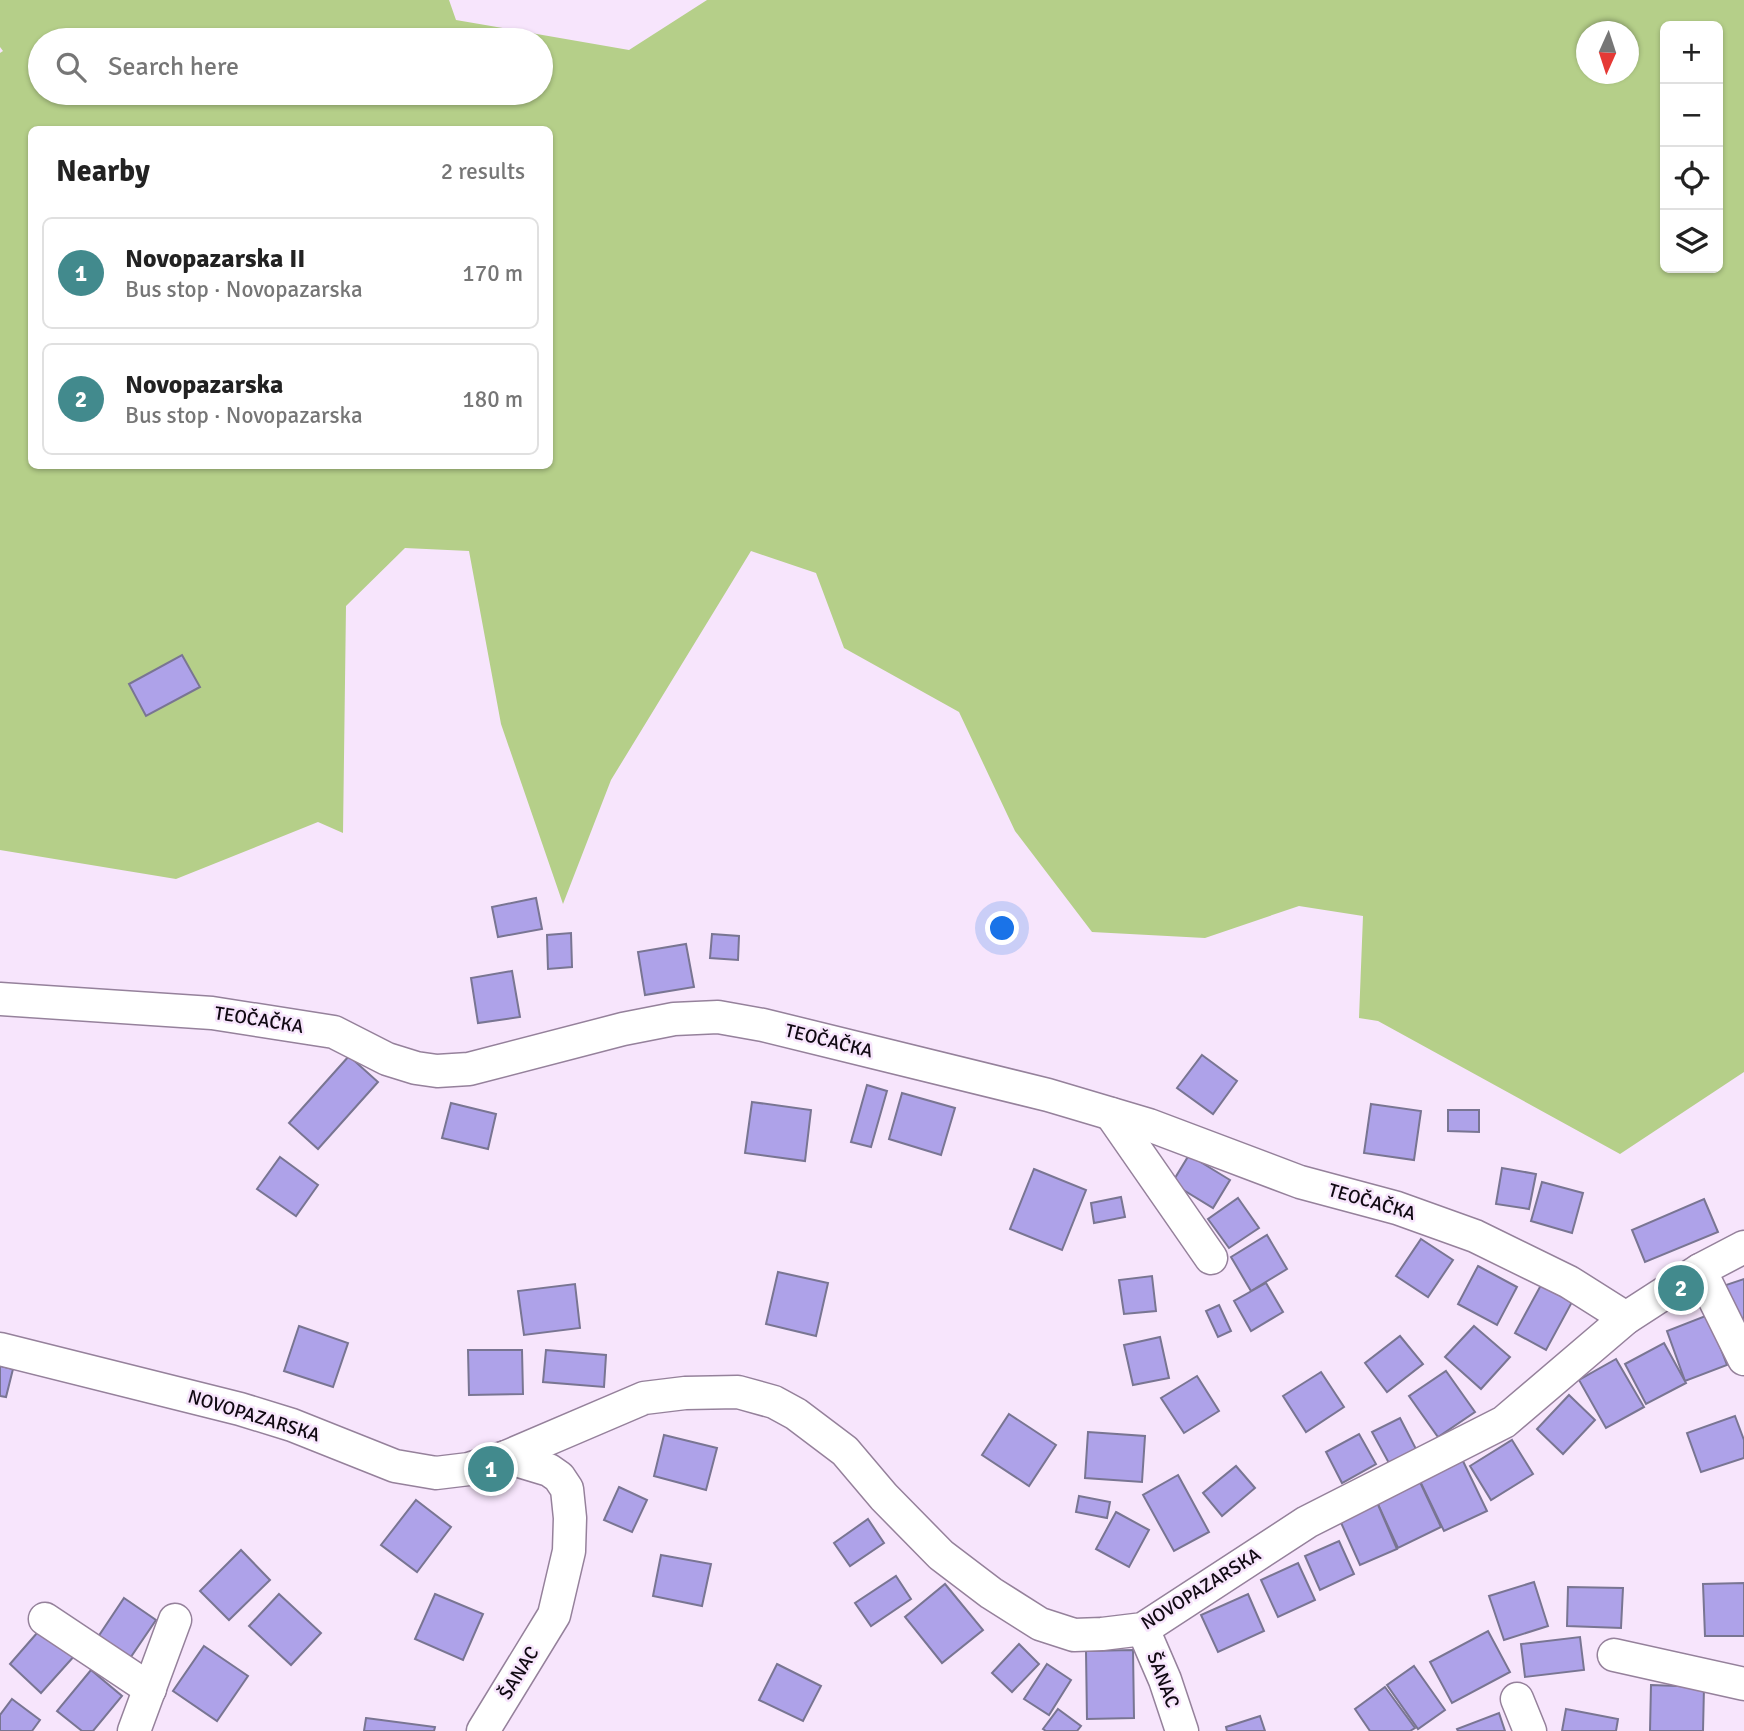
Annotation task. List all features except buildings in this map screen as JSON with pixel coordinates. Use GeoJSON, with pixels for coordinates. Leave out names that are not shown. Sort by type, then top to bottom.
{"type":"FeatureCollection","features":[{"type":"Feature","properties":{"kind":"street","name":"TEOČAČKA"},"geometry":{"type":"LineString","coordinates":[[0,999],[212,1013],[334,1032],[387,1059],[437,1071],[480,1067],[623,1029],[674,1019],[718,1017],[957,1072],[1149,1125],[1300,1182],[1397,1208],[1475,1236],[1569,1282],[1626,1318]]}},
{"type":"Feature","properties":{"kind":"street"},"geometry":{"type":"LineString","coordinates":[[1111,1114],[1211,1258]]}},
{"type":"Feature","properties":{"kind":"street","name":"NOVOPAZARSKA"},"geometry":{"type":"LineString","coordinates":[[0,1349],[292,1425],[395,1466],[436,1472],[469,1469],[506,1457],[644,1398],[685,1393],[738,1392],[774,1402],[796,1414],[845,1451],[884,1497],[941,1555],[991,1593],[1040,1624],[1074,1635],[1143,1629],[1307,1522],[1504,1422],[1626,1318],[1700,1269],[1744,1247]]}},
{"type":"Feature","properties":{"kind":"street"},"geometry":{"type":"LineString","coordinates":[[1700,1269],[1744,1359]]}},
{"type":"Feature","properties":{"kind":"street","name":"ŠANAC"},"geometry":{"type":"LineString","coordinates":[[483,1731],[554,1615],[569,1551],[567,1489],[559,1477],[549,1470],[506,1457]]}},
{"type":"Feature","properties":{"kind":"street"},"geometry":{"type":"LineString","coordinates":[[45,1619],[150,1689]]}},
{"type":"Feature","properties":{"kind":"street"},"geometry":{"type":"LineString","coordinates":[[134,1731],[175,1620]]}},
{"type":"Feature","properties":{"kind":"street","name":"ŠANAC"},"geometry":{"type":"LineString","coordinates":[[1143,1629],[1165,1680],[1182,1731]]}},
{"type":"Feature","properties":{"kind":"street"},"geometry":{"type":"LineString","coordinates":[[1614,1655],[1744,1684]]}},
{"type":"Feature","properties":{"kind":"street"},"geometry":{"type":"LineString","coordinates":[[1517,1699],[1530,1731]]}},
{"type":"Feature","properties":{"kind":"green space"},"geometry":{"type":"Polygon","coordinates":[[[0,0],[449,0],[456,20],[502,28],[28,28],[28,105],[553,105],[553,37],[629,50],[707,0],[1744,0],[1744,1072],[1620,1154],[1378,1021],[1359,1018],[1363,916],[1299,906],[1205,938],[1092,932],[1015,831],[959,712],[844,648],[816,573],[751,551],[611,780],[563,904],[501,724],[469,551],[405,548],[346,606],[343,833],[318,822],[176,879],[0,850],[0,53],[3,51],[0,47],[0,0]]]}},
{"type":"Feature","properties":{"kind":"place","name":"Novopazarska"},"geometry":{"type":"Point","coordinates":[1681,1288]}},
{"type":"Feature","properties":{"kind":"place","name":"Novopazarska II"},"geometry":{"type":"Point","coordinates":[491,1469]}}]}
